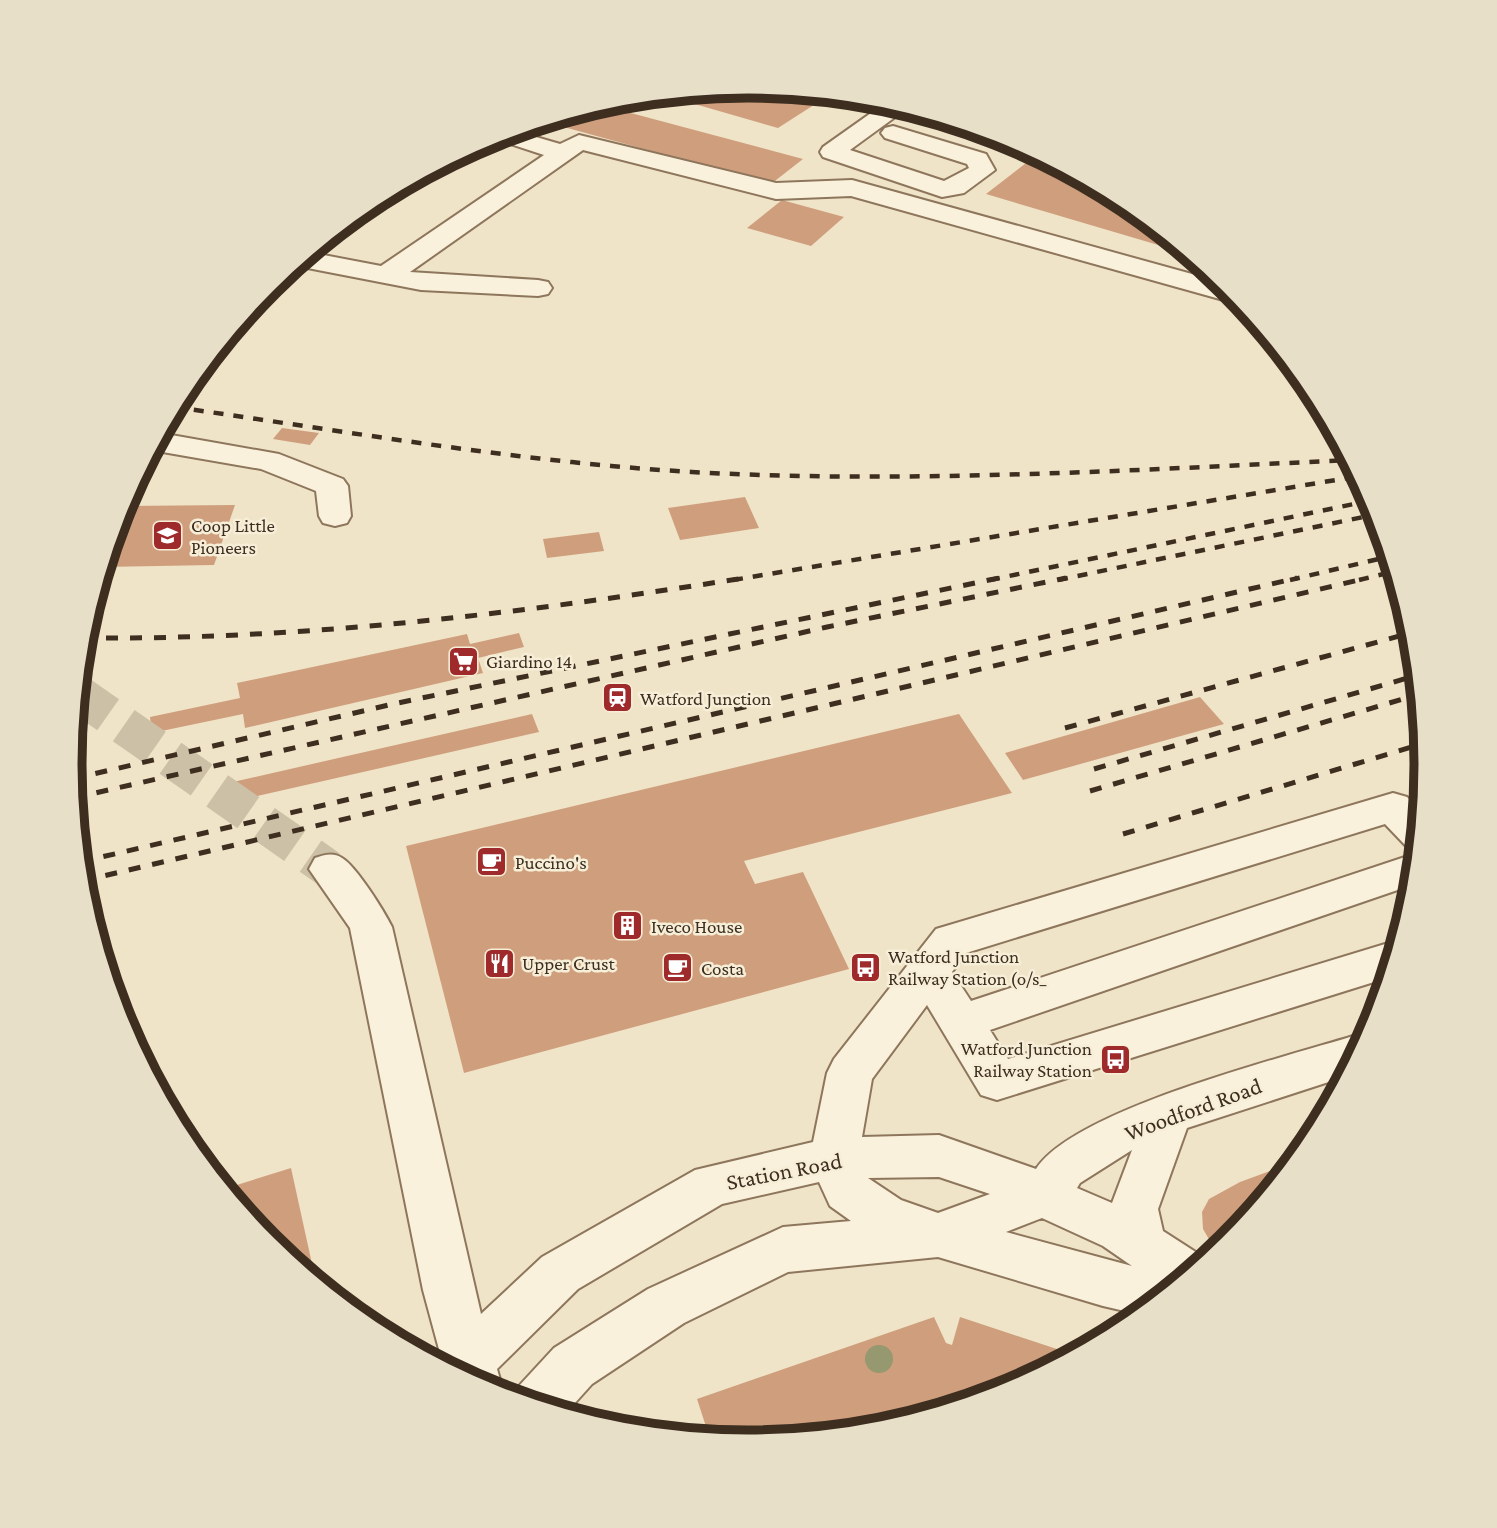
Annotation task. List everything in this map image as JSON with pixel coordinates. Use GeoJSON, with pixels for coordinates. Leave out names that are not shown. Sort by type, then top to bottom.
{"type":"FeatureCollection","features":[{"type":"Feature","properties":{"kind":"street"},"geometry":{"type":"LineString","coordinates":[[887,113],[832,152],[942,189],[955,188],[982,170],[977,159],[892,133]]}},
{"type":"Feature","properties":{"kind":"street"},"geometry":{"type":"LineString","coordinates":[[518,139],[564,152]]}},
{"type":"Feature","properties":{"kind":"street"},"geometry":{"type":"LineString","coordinates":[[384,277],[579,142],[776,191],[852,188],[1216,289]]}},
{"type":"Feature","properties":{"kind":"street"},"geometry":{"type":"LineString","coordinates":[[311,261],[384,277],[457,286],[538,288]]}},
{"type":"Feature","properties":{"kind":"street"},"geometry":{"type":"LineString","coordinates":[[165,444],[268,461],[332,486],[335,516]]}},
{"type":"Feature","properties":{"kind":"street"},"geometry":{"type":"LineString","coordinates":[[1153,1294],[1103,1283],[938,1235],[886,1217],[847,1191],[834,1158],[850,1073],[951,940],[1393,807],[1411,827]]}},
{"type":"Feature","properties":{"kind":"street"},"geometry":{"type":"LineString","coordinates":[[329,869],[342,888],[361,906],[371,927],[465,1367]]}},
{"type":"Feature","properties":{"kind":"street"},"geometry":{"type":"LineString","coordinates":[[961,1022],[1406,871]]}},
{"type":"Feature","properties":{"kind":"street"},"geometry":{"type":"LineString","coordinates":[[928,970],[997,1081],[1384,961]]}},
{"type":"Feature","properties":{"kind":"street","name":"Woodford Road"},"geometry":{"type":"LineString","coordinates":[[1046,1195],[1063,1168],[1115,1136],[1168,1114],[1347,1057]]}},
{"type":"Feature","properties":{"kind":"street"},"geometry":{"type":"LineString","coordinates":[[1141,1244],[1134,1209],[1168,1114]]}},
{"type":"Feature","properties":{"kind":"street","name":"Station Road"},"geometry":{"type":"LineString","coordinates":[[470,1369],[560,1273],[712,1185],[834,1158],[939,1156],[1046,1195],[1121,1230],[1181,1271]]}},
{"type":"Feature","properties":{"kind":"street"},"geometry":{"type":"LineString","coordinates":[[544,1398],[573,1366],[666,1306],[783,1250],[938,1235],[1046,1195]]}},
{"type":"Feature","properties":{"kind":"building"},"geometry":{"type":"Polygon","coordinates":[[[748,98],[819,102],[778,128],[684,101],[748,98]]]}},
{"type":"Feature","properties":{"kind":"building"},"geometry":{"type":"Polygon","coordinates":[[[621,111],[803,159],[771,184],[558,125],[621,111]]]}},
{"type":"Feature","properties":{"kind":"building"},"geometry":{"type":"Polygon","coordinates":[[[1030,160],[1119,210],[1171,249],[986,194],[1030,160]]]}},
{"type":"Feature","properties":{"kind":"building"},"geometry":{"type":"Polygon","coordinates":[[[782,200],[844,217],[811,246],[747,228],[782,200]]]}},
{"type":"Feature","properties":{"kind":"building"},"geometry":{"type":"Polygon","coordinates":[[[282,428],[319,433],[310,445],[273,439],[282,428]]]}},
{"type":"Feature","properties":{"kind":"building"},"geometry":{"type":"Polygon","coordinates":[[[745,497],[759,528],[680,540],[668,508],[745,497]]]}},
{"type":"Feature","properties":{"kind":"building","name":"Coop Little Pioneers"},"geometry":{"type":"Polygon","coordinates":[[[235,505],[214,565],[113,567],[134,506],[235,505]]]}},
{"type":"Feature","properties":{"kind":"building"},"geometry":{"type":"Polygon","coordinates":[[[599,532],[604,551],[547,558],[543,539],[599,532]]]}},
{"type":"Feature","properties":{"kind":"building"},"geometry":{"type":"Polygon","coordinates":[[[519,633],[524,647],[478,658],[483,673],[245,728],[243,714],[152,733],[150,717],[240,698],[237,683],[467,634],[470,644],[519,633]]]}},
{"type":"Feature","properties":{"kind":"building"},"geometry":{"type":"Polygon","coordinates":[[[1200,697],[1224,724],[1023,780],[1005,753],[1200,697]]]}},
{"type":"Feature","properties":{"kind":"building"},"geometry":{"type":"Polygon","coordinates":[[[532,714],[539,732],[227,803],[224,784],[532,714]]]}},
{"type":"Feature","properties":{"kind":"building","name":"Iveco House"},"geometry":{"type":"Polygon","coordinates":[[[959,714],[1012,793],[744,861],[755,884],[803,872],[849,969],[464,1073],[406,846],[959,714]]]}},
{"type":"Feature","properties":{"kind":"building"},"geometry":{"type":"Polygon","coordinates":[[[291,1168],[313,1268],[277,1235],[234,1186],[291,1168]]]}},
{"type":"Feature","properties":{"kind":"building"},"geometry":{"type":"Polygon","coordinates":[[[1278,1168],[1211,1243],[1203,1229],[1202,1212],[1209,1199],[1240,1182],[1278,1168]]]}},
{"type":"Feature","properties":{"kind":"building"},"geometry":{"type":"Polygon","coordinates":[[[934,1317],[946,1343],[952,1345],[960,1317],[1063,1351],[1003,1380],[963,1395],[921,1408],[835,1425],[792,1429],[707,1429],[697,1399],[934,1317]]]}},
{"type":"Feature","properties":{"kind":"tunnel"},"geometry":{"type":"LineString","coordinates":[[86,699],[329,869]]}},
{"type":"Feature","properties":{"kind":"railway"},"geometry":{"type":"LineString","coordinates":[[186,409],[497,453],[692,472],[857,477],[939,476],[1341,460]]}},
{"type":"Feature","properties":{"kind":"railway"},"geometry":{"type":"LineString","coordinates":[[733,580],[1350,478]]}},
{"type":"Feature","properties":{"kind":"railway"},"geometry":{"type":"LineString","coordinates":[[990,580],[1361,502]]}},
{"type":"Feature","properties":{"kind":"railway"},"geometry":{"type":"LineString","coordinates":[[1058,580],[1367,516]]}},
{"type":"Feature","properties":{"kind":"railway"},"geometry":{"type":"LineString","coordinates":[[1290,580],[1382,558]]}},
{"type":"Feature","properties":{"kind":"railway"},"geometry":{"type":"LineString","coordinates":[[1359,580],[1386,573]]}},
{"type":"Feature","properties":{"kind":"railway"},"geometry":{"type":"LineString","coordinates":[[94,638],[248,634],[414,622],[744,578]]}},
{"type":"Feature","properties":{"kind":"railway"},"geometry":{"type":"LineString","coordinates":[[83,777],[393,704],[999,578]]}},
{"type":"Feature","properties":{"kind":"railway"},"geometry":{"type":"LineString","coordinates":[[83,796],[827,627],[1066,578]]}},
{"type":"Feature","properties":{"kind":"railway"},"geometry":{"type":"LineString","coordinates":[[89,860],[1297,578]]}},
{"type":"Feature","properties":{"kind":"railway"},"geometry":{"type":"LineString","coordinates":[[92,879],[1367,578]]}},
{"type":"Feature","properties":{"kind":"railway"},"geometry":{"type":"LineString","coordinates":[[1065,728],[1402,635]]}},
{"type":"Feature","properties":{"kind":"railway"},"geometry":{"type":"LineString","coordinates":[[1094,769],[1409,678]]}},
{"type":"Feature","properties":{"kind":"railway"},"geometry":{"type":"LineString","coordinates":[[1090,791],[1411,697]]}},
{"type":"Feature","properties":{"kind":"railway"},"geometry":{"type":"LineString","coordinates":[[1123,834],[1414,746]]}},
{"type":"Feature","properties":{"kind":"place","name":"Coop Little Pioneers"},"geometry":{"type":"Point","coordinates":[168,536]}},
{"type":"Feature","properties":{"kind":"place","name":"Giardino 14"},"geometry":{"type":"Point","coordinates":[463,661]}},
{"type":"Feature","properties":{"kind":"place","name":"Watford Junction"},"geometry":{"type":"Point","coordinates":[617,698]}},
{"type":"Feature","properties":{"kind":"place","name":"Puccino's"},"geometry":{"type":"Point","coordinates":[492,862]}},
{"type":"Feature","properties":{"kind":"place","name":"Iveco House"},"geometry":{"type":"Point","coordinates":[628,926]}},
{"type":"Feature","properties":{"kind":"place","name":"Upper Crust"},"geometry":{"type":"Point","coordinates":[499,963]}},
{"type":"Feature","properties":{"kind":"place","name":"Watford Junction Railway Station (o/s_"},"geometry":{"type":"Point","coordinates":[865,967]}},
{"type":"Feature","properties":{"kind":"place","name":"Costa"},"geometry":{"type":"Point","coordinates":[678,968]}},
{"type":"Feature","properties":{"kind":"place","name":"Watford Junction Railway Station"},"geometry":{"type":"Point","coordinates":[1115,1059]}}]}
